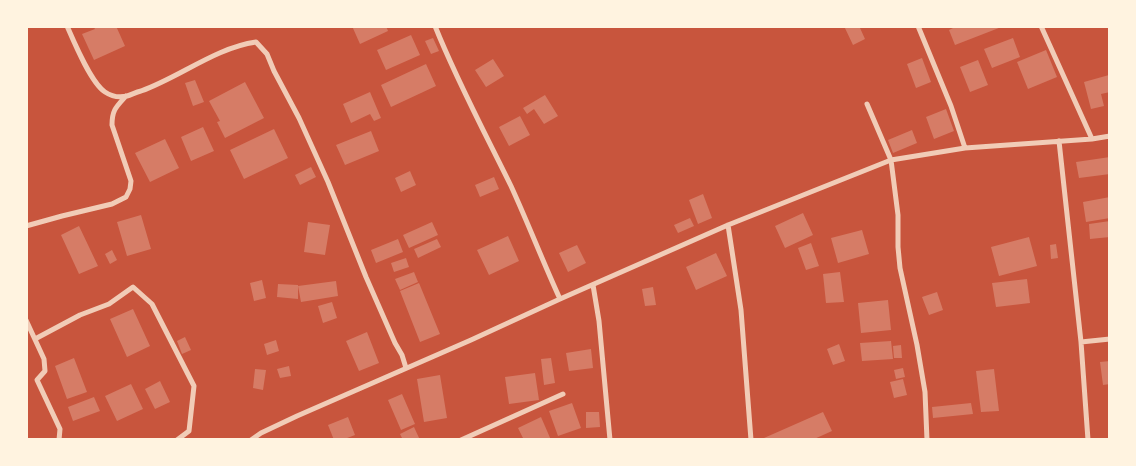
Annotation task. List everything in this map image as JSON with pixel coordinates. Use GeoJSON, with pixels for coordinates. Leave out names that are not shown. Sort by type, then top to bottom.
{"type":"FeatureCollection","features":[{"type":"Feature","properties":{"kind":"street"},"geometry":{"type":"LineString","coordinates":[[67,26],[94,81],[104,91],[114,96],[126,96],[156,86],[220,54],[243,44],[256,42],[267,54],[274,71],[300,118],[406,368]]}},
{"type":"Feature","properties":{"kind":"street"},"geometry":{"type":"LineString","coordinates":[[435,26],[465,94],[511,186],[560,299]]}},
{"type":"Feature","properties":{"kind":"street"},"geometry":{"type":"LineString","coordinates":[[918,26],[951,106],[965,148]]}},
{"type":"Feature","properties":{"kind":"street"},"geometry":{"type":"LineString","coordinates":[[1041,26],[1092,139]]}},
{"type":"Feature","properties":{"kind":"street"},"geometry":{"type":"LineString","coordinates":[[26,226],[112,204],[126,197],[130,189],[130,181],[112,125],[112,116],[115,108],[126,96]]}},
{"type":"Feature","properties":{"kind":"street"},"geometry":{"type":"LineString","coordinates":[[867,104],[891,160],[898,215],[900,268],[925,392],[927,440]]}},
{"type":"Feature","properties":{"kind":"street"},"geometry":{"type":"LineString","coordinates":[[251,440],[260,433],[297,416],[728,225],[891,160],[965,148],[1092,139],[1110,136]]}},
{"type":"Feature","properties":{"kind":"street"},"geometry":{"type":"LineString","coordinates":[[1059,141],[1081,342],[1088,440]]}},
{"type":"Feature","properties":{"kind":"street"},"geometry":{"type":"LineString","coordinates":[[728,225],[741,310],[751,440]]}},
{"type":"Feature","properties":{"kind":"street"},"geometry":{"type":"LineString","coordinates":[[593,285],[599,321],[610,440]]}},
{"type":"Feature","properties":{"kind":"street"},"geometry":{"type":"LineString","coordinates":[[35,339],[80,315],[109,304],[133,287],[152,304],[194,386],[189,431],[177,440]]}},
{"type":"Feature","properties":{"kind":"street"},"geometry":{"type":"LineString","coordinates":[[26,320],[44,359],[45,371],[37,380],[60,429],[59,440]]}},
{"type":"Feature","properties":{"kind":"street"},"geometry":{"type":"LineString","coordinates":[[1081,342],[1110,339]]}},
{"type":"Feature","properties":{"kind":"street"},"geometry":{"type":"LineString","coordinates":[[461,440],[563,394]]}},
{"type":"Feature","properties":{"kind":"building"},"geometry":{"type":"Polygon","coordinates":[[[93,26],[116,26],[125,46],[94,60],[82,34],[95,29],[93,26]]]}},
{"type":"Feature","properties":{"kind":"building"},"geometry":{"type":"Polygon","coordinates":[[[352,26],[386,26],[388,31],[360,44],[352,26]]]}},
{"type":"Feature","properties":{"kind":"building"},"geometry":{"type":"Polygon","coordinates":[[[844,26],[863,26],[860,28],[865,39],[853,45],[844,26]]]}},
{"type":"Feature","properties":{"kind":"building"},"geometry":{"type":"Polygon","coordinates":[[[957,26],[1004,26],[955,45],[949,30],[957,26]]]}},
{"type":"Feature","properties":{"kind":"building"},"geometry":{"type":"Polygon","coordinates":[[[411,35],[420,55],[386,70],[377,50],[411,35]]]}},
{"type":"Feature","properties":{"kind":"building"},"geometry":{"type":"Polygon","coordinates":[[[433,38],[439,51],[431,54],[425,41],[433,38]]]}},
{"type":"Feature","properties":{"kind":"building"},"geometry":{"type":"Polygon","coordinates":[[[1013,38],[1020,57],[992,68],[984,49],[1013,38]]]}},
{"type":"Feature","properties":{"kind":"building"},"geometry":{"type":"Polygon","coordinates":[[[1046,50],[1057,77],[1028,89],[1017,62],[1046,50]]]}},
{"type":"Feature","properties":{"kind":"building"},"geometry":{"type":"Polygon","coordinates":[[[922,58],[931,82],[916,88],[907,64],[922,58]]]}},
{"type":"Feature","properties":{"kind":"building"},"geometry":{"type":"Polygon","coordinates":[[[493,59],[504,76],[486,87],[475,70],[493,59]]]}},
{"type":"Feature","properties":{"kind":"building"},"geometry":{"type":"Polygon","coordinates":[[[978,60],[988,85],[970,92],[960,67],[978,60]]]}},
{"type":"Feature","properties":{"kind":"building"},"geometry":{"type":"Polygon","coordinates":[[[426,64],[436,86],[391,107],[381,85],[426,64]]]}},
{"type":"Feature","properties":{"kind":"building"},"geometry":{"type":"Polygon","coordinates":[[[1109,75],[1110,92],[1101,94],[1104,106],[1091,109],[1084,82],[1109,75]]]}},
{"type":"Feature","properties":{"kind":"building"},"geometry":{"type":"Polygon","coordinates":[[[195,80],[204,102],[193,106],[185,83],[195,80]]]}},
{"type":"Feature","properties":{"kind":"building"},"geometry":{"type":"Polygon","coordinates":[[[245,82],[264,118],[225,138],[217,122],[220,121],[209,101],[245,82]]]}},
{"type":"Feature","properties":{"kind":"building"},"geometry":{"type":"Polygon","coordinates":[[[370,92],[381,118],[374,121],[370,114],[351,123],[343,104],[370,92]]]}},
{"type":"Feature","properties":{"kind":"building"},"geometry":{"type":"Polygon","coordinates":[[[545,95],[558,116],[544,124],[534,109],[527,114],[523,108],[545,95]]]}},
{"type":"Feature","properties":{"kind":"building"},"geometry":{"type":"Polygon","coordinates":[[[946,109],[954,131],[934,139],[926,117],[946,109]]]}},
{"type":"Feature","properties":{"kind":"building"},"geometry":{"type":"Polygon","coordinates":[[[520,116],[530,135],[509,146],[499,127],[520,116]]]}},
{"type":"Feature","properties":{"kind":"building"},"geometry":{"type":"Polygon","coordinates":[[[203,127],[214,151],[191,161],[181,137],[203,127]]]}},
{"type":"Feature","properties":{"kind":"building"},"geometry":{"type":"Polygon","coordinates":[[[274,129],[288,158],[244,179],[230,150],[274,129]]]}},
{"type":"Feature","properties":{"kind":"building"},"geometry":{"type":"Polygon","coordinates":[[[912,130],[917,143],[893,153],[888,140],[912,130]]]}},
{"type":"Feature","properties":{"kind":"building"},"geometry":{"type":"Polygon","coordinates":[[[371,131],[379,151],[345,165],[336,145],[371,131]]]}},
{"type":"Feature","properties":{"kind":"building"},"geometry":{"type":"Polygon","coordinates":[[[165,139],[179,168],[150,182],[135,153],[165,139]]]}},
{"type":"Feature","properties":{"kind":"building"},"geometry":{"type":"Polygon","coordinates":[[[1110,157],[1110,174],[1079,178],[1076,162],[1110,157]]]}},
{"type":"Feature","properties":{"kind":"building"},"geometry":{"type":"Polygon","coordinates":[[[311,167],[316,177],[300,185],[295,175],[311,167]]]}},
{"type":"Feature","properties":{"kind":"building"},"geometry":{"type":"Polygon","coordinates":[[[410,171],[416,185],[401,192],[395,178],[410,171]]]}},
{"type":"Feature","properties":{"kind":"building"},"geometry":{"type":"Polygon","coordinates":[[[494,177],[499,189],[480,197],[475,185],[494,177]]]}},
{"type":"Feature","properties":{"kind":"building"},"geometry":{"type":"Polygon","coordinates":[[[703,194],[712,218],[698,224],[689,200],[703,194]]]}},
{"type":"Feature","properties":{"kind":"building"},"geometry":{"type":"Polygon","coordinates":[[[1110,197],[1110,218],[1086,222],[1083,202],[1110,197]]]}},
{"type":"Feature","properties":{"kind":"building"},"geometry":{"type":"Polygon","coordinates":[[[803,213],[813,235],[785,248],[775,226],[803,213]]]}},
{"type":"Feature","properties":{"kind":"building"},"geometry":{"type":"Polygon","coordinates":[[[141,215],[151,249],[127,256],[117,222],[141,215]]]}},
{"type":"Feature","properties":{"kind":"building"},"geometry":{"type":"Polygon","coordinates":[[[690,218],[694,226],[678,233],[674,225],[690,218]]]}},
{"type":"Feature","properties":{"kind":"building"},"geometry":{"type":"Polygon","coordinates":[[[1110,221],[1110,237],[1090,239],[1089,224],[1110,221]]]}},
{"type":"Feature","properties":{"kind":"building"},"geometry":{"type":"Polygon","coordinates":[[[308,222],[330,225],[325,255],[304,252],[308,222]]]}},
{"type":"Feature","properties":{"kind":"building"},"geometry":{"type":"Polygon","coordinates":[[[432,222],[438,235],[409,248],[403,235],[432,222]]]}},
{"type":"Feature","properties":{"kind":"building"},"geometry":{"type":"Polygon","coordinates":[[[79,226],[98,266],[79,274],[61,235],[79,226]]]}},
{"type":"Feature","properties":{"kind":"building"},"geometry":{"type":"Polygon","coordinates":[[[862,230],[869,254],[838,263],[831,238],[862,230]]]}},
{"type":"Feature","properties":{"kind":"building"},"geometry":{"type":"Polygon","coordinates":[[[508,236],[519,261],[489,275],[477,250],[508,236]]]}},
{"type":"Feature","properties":{"kind":"building"},"geometry":{"type":"Polygon","coordinates":[[[1029,237],[1037,266],[999,276],[991,247],[1029,237]]]}},
{"type":"Feature","properties":{"kind":"building"},"geometry":{"type":"Polygon","coordinates":[[[398,239],[403,252],[376,263],[371,250],[398,239]]]}},
{"type":"Feature","properties":{"kind":"building"},"geometry":{"type":"Polygon","coordinates":[[[437,239],[441,247],[418,258],[414,249],[437,239]]]}},
{"type":"Feature","properties":{"kind":"building"},"geometry":{"type":"Polygon","coordinates":[[[811,243],[819,266],[806,270],[798,248],[811,243]]]}},
{"type":"Feature","properties":{"kind":"building"},"geometry":{"type":"Polygon","coordinates":[[[1056,244],[1058,258],[1051,259],[1050,245],[1056,244]]]}},
{"type":"Feature","properties":{"kind":"building"},"geometry":{"type":"Polygon","coordinates":[[[577,245],[586,263],[568,272],[559,253],[577,245]]]}},
{"type":"Feature","properties":{"kind":"building"},"geometry":{"type":"Polygon","coordinates":[[[112,250],[117,260],[110,264],[105,254],[112,250]]]}},
{"type":"Feature","properties":{"kind":"building"},"geometry":{"type":"Polygon","coordinates":[[[716,253],[727,276],[696,290],[686,267],[716,253]]]}},
{"type":"Feature","properties":{"kind":"building"},"geometry":{"type":"Polygon","coordinates":[[[406,258],[409,267],[394,272],[391,263],[406,258]]]}},
{"type":"Feature","properties":{"kind":"building"},"geometry":{"type":"Polygon","coordinates":[[[414,272],[418,282],[400,290],[395,279],[414,272]]]}},
{"type":"Feature","properties":{"kind":"building"},"geometry":{"type":"Polygon","coordinates":[[[840,272],[844,302],[826,303],[823,274],[840,272]]]}},
{"type":"Feature","properties":{"kind":"building"},"geometry":{"type":"Polygon","coordinates":[[[1027,279],[1030,303],[996,307],[992,283],[1027,279]]]}},
{"type":"Feature","properties":{"kind":"building"},"geometry":{"type":"Polygon","coordinates":[[[262,280],[266,298],[254,301],[250,283],[262,280]]]}},
{"type":"Feature","properties":{"kind":"building"},"geometry":{"type":"Polygon","coordinates":[[[336,281],[338,296],[301,302],[298,286],[336,281]]]}},
{"type":"Feature","properties":{"kind":"building"},"geometry":{"type":"Polygon","coordinates":[[[419,283],[440,334],[420,342],[400,291],[419,283]]]}},
{"type":"Feature","properties":{"kind":"building"},"geometry":{"type":"Polygon","coordinates":[[[278,284],[298,285],[298,299],[277,297],[278,284]]]}},
{"type":"Feature","properties":{"kind":"building"},"geometry":{"type":"Polygon","coordinates":[[[653,287],[656,305],[645,306],[642,289],[653,287]]]}},
{"type":"Feature","properties":{"kind":"building"},"geometry":{"type":"Polygon","coordinates":[[[937,292],[943,310],[929,315],[922,297],[937,292]]]}},
{"type":"Feature","properties":{"kind":"building"},"geometry":{"type":"Polygon","coordinates":[[[888,300],[891,330],[861,333],[858,303],[888,300]]]}},
{"type":"Feature","properties":{"kind":"building"},"geometry":{"type":"Polygon","coordinates":[[[332,302],[337,318],[323,323],[318,306],[332,302]]]}},
{"type":"Feature","properties":{"kind":"building"},"geometry":{"type":"Polygon","coordinates":[[[133,309],[150,346],[127,357],[110,319],[133,309]]]}},
{"type":"Feature","properties":{"kind":"building"},"geometry":{"type":"Polygon","coordinates":[[[367,332],[379,363],[359,371],[346,341],[367,332]]]}},
{"type":"Feature","properties":{"kind":"building"},"geometry":{"type":"Polygon","coordinates":[[[185,337],[191,350],[182,354],[177,341],[185,337]]]}},
{"type":"Feature","properties":{"kind":"building"},"geometry":{"type":"Polygon","coordinates":[[[276,340],[279,351],[267,355],[264,344],[276,340]]]}},
{"type":"Feature","properties":{"kind":"building"},"geometry":{"type":"Polygon","coordinates":[[[891,341],[893,359],[862,361],[860,343],[891,341]]]}},
{"type":"Feature","properties":{"kind":"building"},"geometry":{"type":"Polygon","coordinates":[[[839,344],[845,361],[833,365],[827,349],[839,344]]]}},
{"type":"Feature","properties":{"kind":"building"},"geometry":{"type":"Polygon","coordinates":[[[901,345],[902,358],[894,358],[893,346],[901,345]]]}},
{"type":"Feature","properties":{"kind":"building"},"geometry":{"type":"Polygon","coordinates":[[[591,349],[593,368],[569,371],[566,353],[591,349]]]}},
{"type":"Feature","properties":{"kind":"building"},"geometry":{"type":"Polygon","coordinates":[[[74,358],[87,392],[67,399],[55,366],[74,358]]]}},
{"type":"Feature","properties":{"kind":"building"},"geometry":{"type":"Polygon","coordinates":[[[551,358],[555,383],[544,385],[541,359],[551,358]]]}},
{"type":"Feature","properties":{"kind":"building"},"geometry":{"type":"Polygon","coordinates":[[[1110,361],[1110,384],[1103,385],[1100,362],[1110,361]]]}},
{"type":"Feature","properties":{"kind":"building"},"geometry":{"type":"Polygon","coordinates":[[[289,366],[291,376],[280,378],[277,369],[289,366]]]}},
{"type":"Feature","properties":{"kind":"building"},"geometry":{"type":"Polygon","coordinates":[[[903,368],[905,377],[896,379],[894,370],[903,368]]]}},
{"type":"Feature","properties":{"kind":"building"},"geometry":{"type":"Polygon","coordinates":[[[255,369],[266,370],[263,390],[253,388],[255,369]]]}},
{"type":"Feature","properties":{"kind":"building"},"geometry":{"type":"Polygon","coordinates":[[[994,369],[999,411],[981,412],[976,371],[994,369]]]}},
{"type":"Feature","properties":{"kind":"building"},"geometry":{"type":"Polygon","coordinates":[[[535,373],[539,400],[509,404],[505,377],[535,373]]]}},
{"type":"Feature","properties":{"kind":"building"},"geometry":{"type":"Polygon","coordinates":[[[440,375],[447,418],[424,422],[417,379],[440,375]]]}},
{"type":"Feature","properties":{"kind":"building"},"geometry":{"type":"Polygon","coordinates":[[[903,379],[907,395],[894,398],[890,382],[903,379]]]}},
{"type":"Feature","properties":{"kind":"building"},"geometry":{"type":"Polygon","coordinates":[[[160,381],[170,402],[155,409],[145,389],[160,381]]]}},
{"type":"Feature","properties":{"kind":"building"},"geometry":{"type":"Polygon","coordinates":[[[131,384],[143,409],[117,421],[105,396],[131,384]]]}},
{"type":"Feature","properties":{"kind":"building"},"geometry":{"type":"Polygon","coordinates":[[[402,394],[415,424],[401,430],[388,400],[402,394]]]}},
{"type":"Feature","properties":{"kind":"building"},"geometry":{"type":"Polygon","coordinates":[[[94,397],[100,411],[73,421],[68,407],[94,397]]]}},
{"type":"Feature","properties":{"kind":"building"},"geometry":{"type":"Polygon","coordinates":[[[572,403],[581,428],[558,436],[549,411],[572,403]]]}},
{"type":"Feature","properties":{"kind":"building"},"geometry":{"type":"Polygon","coordinates":[[[971,403],[973,414],[933,418],[932,407],[971,403]]]}},
{"type":"Feature","properties":{"kind":"building"},"geometry":{"type":"Polygon","coordinates":[[[586,412],[599,412],[600,427],[586,428],[586,412]]]}},
{"type":"Feature","properties":{"kind":"building"},"geometry":{"type":"Polygon","coordinates":[[[823,412],[832,431],[812,440],[765,440],[764,438],[823,412]]]}},
{"type":"Feature","properties":{"kind":"building"},"geometry":{"type":"Polygon","coordinates":[[[348,417],[355,435],[342,440],[334,440],[328,425],[348,417]]]}},
{"type":"Feature","properties":{"kind":"building"},"geometry":{"type":"Polygon","coordinates":[[[541,417],[551,440],[524,440],[518,428],[541,417]]]}},
{"type":"Feature","properties":{"kind":"building"},"geometry":{"type":"Polygon","coordinates":[[[414,427],[420,440],[403,440],[400,434],[414,427]]]}}]}
